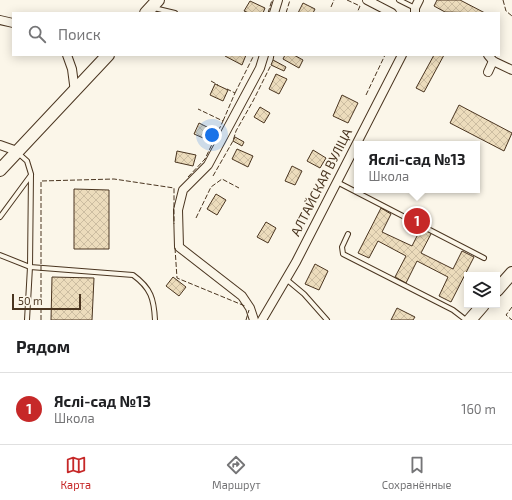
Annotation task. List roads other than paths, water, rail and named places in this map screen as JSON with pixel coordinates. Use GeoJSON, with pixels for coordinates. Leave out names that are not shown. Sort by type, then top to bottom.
{"type":"FeatureCollection","features":[{"type":"Feature","properties":{"kind":"main road"},"geometry":{"type":"LineString","coordinates":[[0,170],[75,92],[107,56]]}},
{"type":"Feature","properties":{"kind":"main road"},"geometry":{"type":"LineString","coordinates":[[500,287],[512,273]]}},
{"type":"Feature","properties":{"kind":"main road"},"geometry":{"type":"LineString","coordinates":[[470,320],[481,308]]}},
{"type":"Feature","properties":{"kind":"street"},"geometry":{"type":"LineString","coordinates":[[274,12],[278,0]]}},
{"type":"Feature","properties":{"kind":"street"},"geometry":{"type":"LineString","coordinates":[[367,0],[390,12]]}},
{"type":"Feature","properties":{"kind":"street"},"geometry":{"type":"LineString","coordinates":[[415,11],[419,0]]}},
{"type":"Feature","properties":{"kind":"street"},"geometry":{"type":"LineString","coordinates":[[0,20],[12,23]]}},
{"type":"Feature","properties":{"kind":"street"},"geometry":{"type":"LineString","coordinates":[[67,56],[72,69],[75,92]]}},
{"type":"Feature","properties":{"kind":"street"},"geometry":{"type":"LineString","coordinates":[[254,320],[250,308],[242,296],[179,247],[178,210],[183,190],[208,165],[260,68],[264,56]]}},
{"type":"Feature","properties":{"kind":"street","name":"АЛТАЙСКАЯ ВУЛІЦА"},"geometry":{"type":"LineString","coordinates":[[358,141],[401,56]]}},
{"type":"Feature","properties":{"kind":"street"},"geometry":{"type":"LineString","coordinates":[[488,72],[491,58],[512,70]]}},
{"type":"Feature","properties":{"kind":"street"},"geometry":{"type":"LineString","coordinates":[[0,145],[17,151]]}},
{"type":"Feature","properties":{"kind":"street","name":"АЛТАЙСКАЯ ВУЛІЦА"},"geometry":{"type":"LineString","coordinates":[[262,320],[286,279],[354,149]]}},
{"type":"Feature","properties":{"kind":"lane"},"geometry":{"type":"LineString","coordinates":[[399,0],[415,11]]}},
{"type":"Feature","properties":{"kind":"lane"},"geometry":{"type":"LineString","coordinates":[[152,7],[171,12]]}},
{"type":"Feature","properties":{"kind":"lane"},"geometry":{"type":"LineString","coordinates":[[17,151],[27,161],[31,174],[30,267],[27,320]]}},
{"type":"Feature","properties":{"kind":"lane"},"geometry":{"type":"LineString","coordinates":[[0,217],[31,174]]}},
{"type":"Feature","properties":{"kind":"lane"},"geometry":{"type":"LineString","coordinates":[[337,182],[354,191]]}},
{"type":"Feature","properties":{"kind":"lane"},"geometry":{"type":"LineString","coordinates":[[358,193],[484,258]]}},
{"type":"Feature","properties":{"kind":"lane"},"geometry":{"type":"LineString","coordinates":[[348,234],[342,247],[344,254],[453,310],[466,320]]}},
{"type":"Feature","properties":{"kind":"lane"},"geometry":{"type":"LineString","coordinates":[[0,255],[30,267],[134,275],[146,284],[154,303],[155,320]]}},
{"type":"Feature","properties":{"kind":"lane"},"geometry":{"type":"LineString","coordinates":[[286,279],[304,294],[327,320]]}},
{"type":"Feature","properties":{"kind":"place","name":"Яслі-сад №13"},"geometry":{"type":"Point","coordinates":[417,221]}}]}
